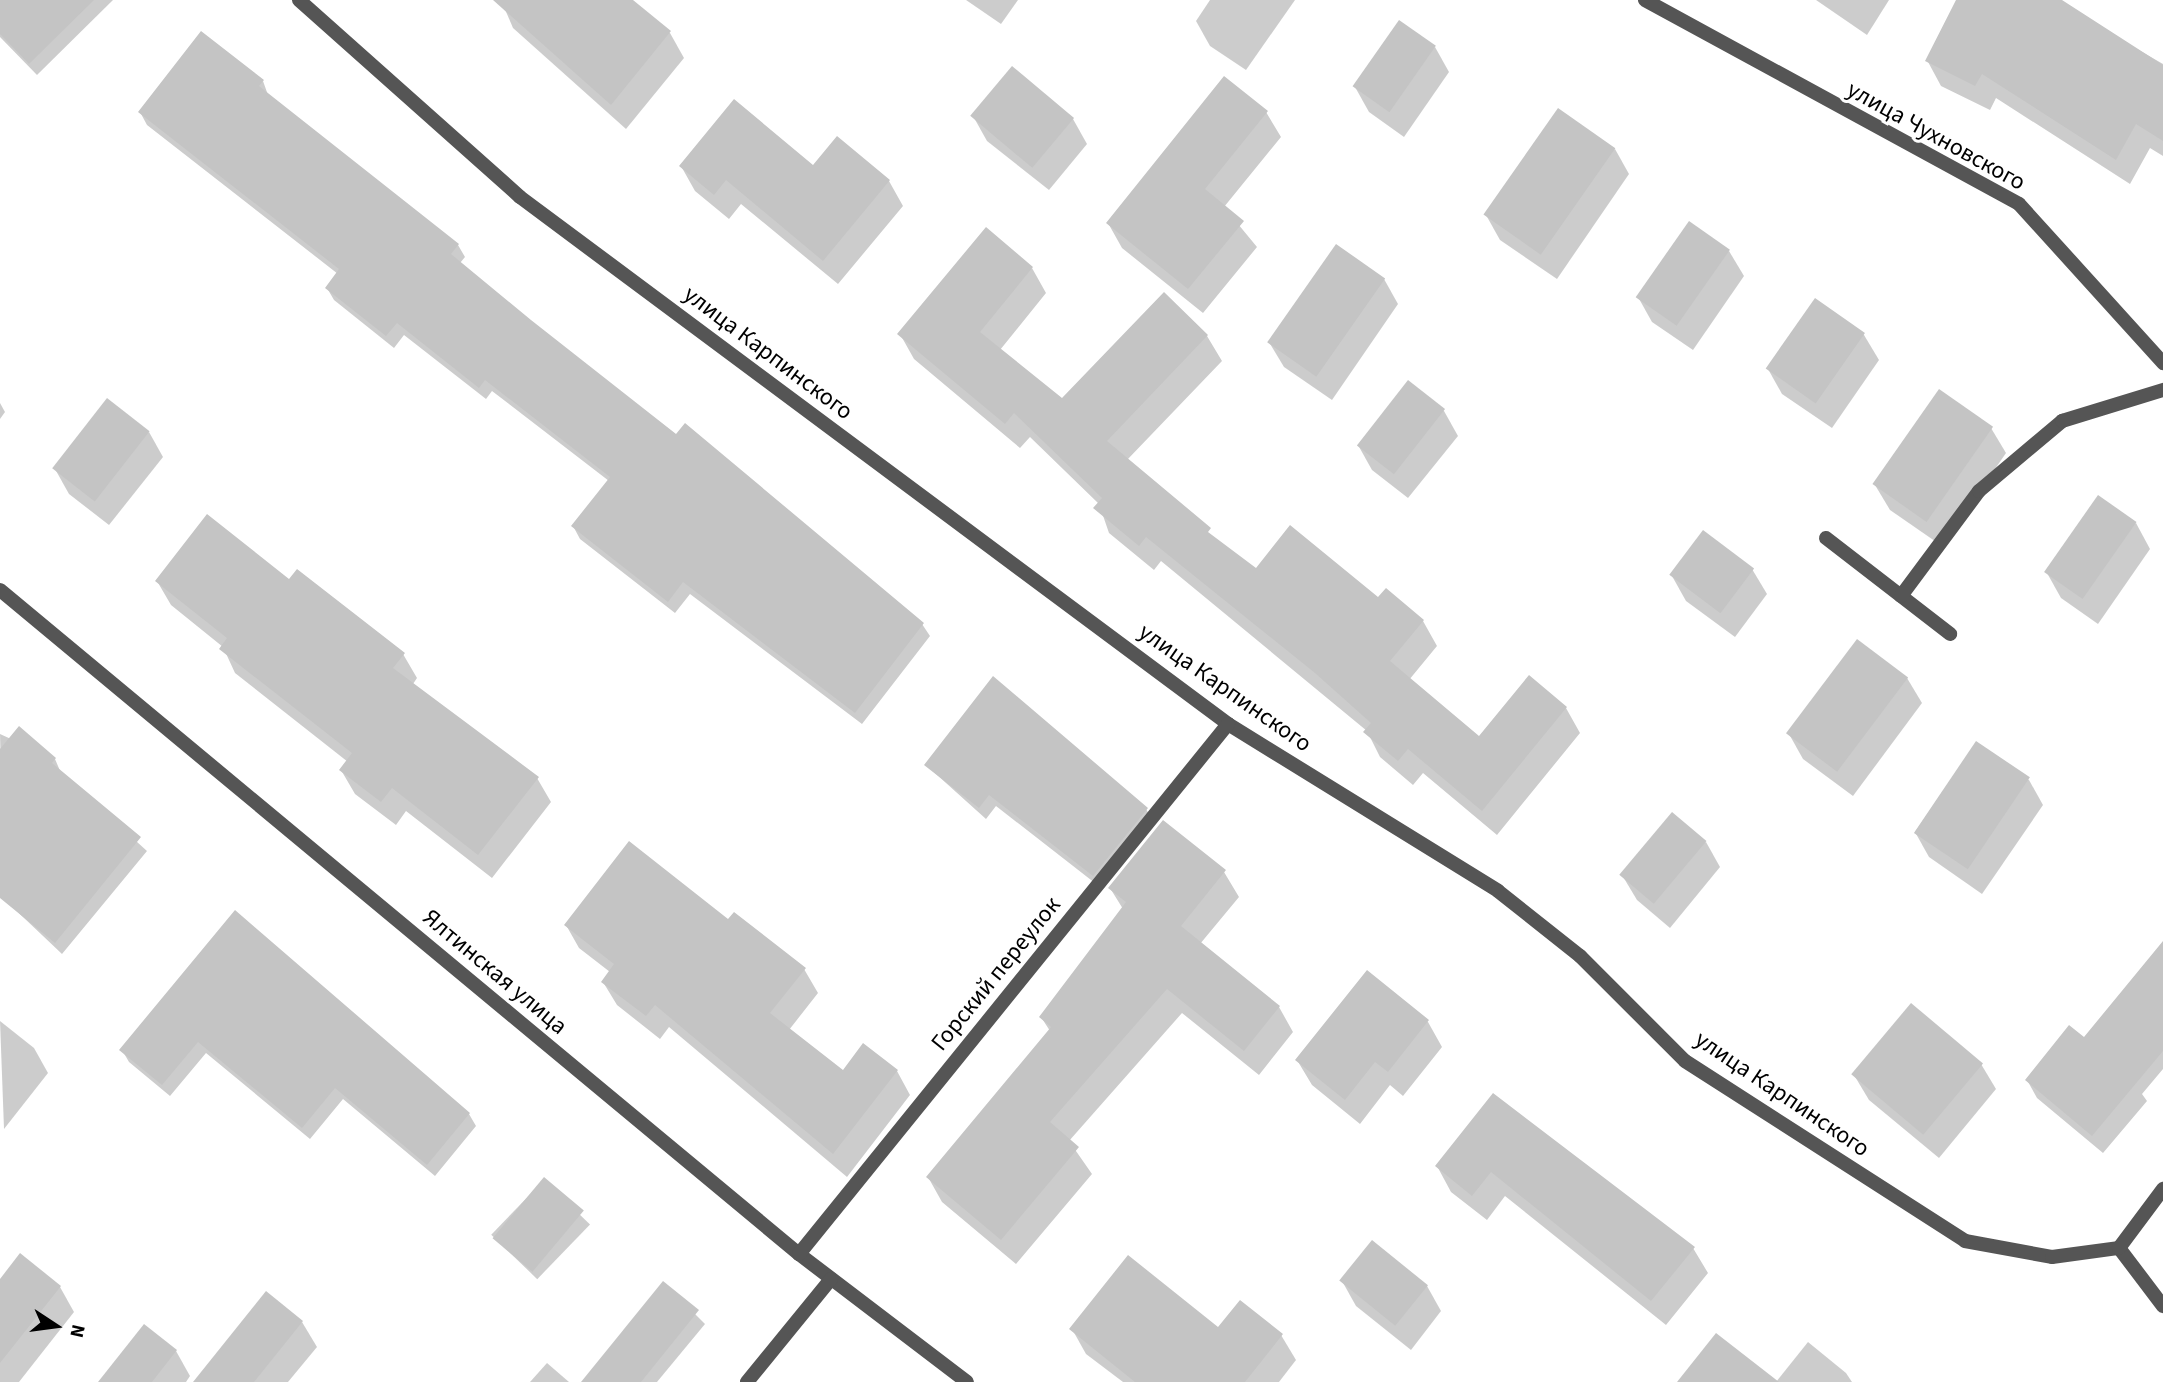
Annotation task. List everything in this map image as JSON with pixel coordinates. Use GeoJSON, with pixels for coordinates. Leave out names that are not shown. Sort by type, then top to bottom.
{"type":"FeatureCollection","features":[{"type":"Feature","properties":{"kind":"street","name":"улица Карпинского"},"geometry":{"type":"LineString","coordinates":[[299,0],[520,197],[1228,724],[1498,891],[1580,956],[1685,1061],[1965,1241],[2052,1257],[2119,1248]]}},
{"type":"Feature","properties":{"kind":"street","name":"улица Чухновского"},"geometry":{"type":"LineString","coordinates":[[1645,0],[2019,204],[2163,363]]}},
{"type":"Feature","properties":{"kind":"street"},"geometry":{"type":"LineString","coordinates":[[1901,596],[1979,491],[2062,421],[2163,390]]}},
{"type":"Feature","properties":{"kind":"street"},"geometry":{"type":"LineString","coordinates":[[1826,538],[1950,634]]}},
{"type":"Feature","properties":{"kind":"street","name":"Ялтинская улица"},"geometry":{"type":"LineString","coordinates":[[0,590],[799,1254],[967,1382]]}},
{"type":"Feature","properties":{"kind":"street","name":"Горский переулок"},"geometry":{"type":"LineString","coordinates":[[799,1254],[1228,724]]}},
{"type":"Feature","properties":{"kind":"street"},"geometry":{"type":"LineString","coordinates":[[2163,1189],[2119,1248],[2163,1306]]}},
{"type":"Feature","properties":{"kind":"street"},"geometry":{"type":"LineString","coordinates":[[747,1382],[831,1279]]}},
{"type":"Feature","properties":{"kind":"building"},"geometry":{"type":"Polygon","coordinates":[[[0,0],[94,0],[29,64],[0,34],[0,0]]]}},
{"type":"Feature","properties":{"kind":"building"},"geometry":{"type":"Polygon","coordinates":[[[493,0],[633,0],[671,31],[611,105],[493,0]]]}},
{"type":"Feature","properties":{"kind":"building"},"geometry":{"type":"Polygon","coordinates":[[[1956,0],[2062,0],[2163,65],[2163,141],[2136,124],[2116,160],[1982,74],[1975,86],[1925,61],[1956,0]]]}},
{"type":"Feature","properties":{"kind":"building"},"geometry":{"type":"Polygon","coordinates":[[[1399,20],[1436,46],[1389,112],[1353,86],[1399,20]]]}},
{"type":"Feature","properties":{"kind":"building"},"geometry":{"type":"Polygon","coordinates":[[[201,31],[264,80],[259,86],[459,244],[451,254],[531,320],[676,434],[685,423],[924,623],[855,713],[683,582],[668,602],[571,526],[610,477],[485,380],[479,388],[397,323],[386,336],[325,288],[339,269],[138,112],[201,31]]]}},
{"type":"Feature","properties":{"kind":"building"},"geometry":{"type":"Polygon","coordinates":[[[1012,66],[1074,118],[1032,168],[970,116],[1012,66]]]}},
{"type":"Feature","properties":{"kind":"building"},"geometry":{"type":"Polygon","coordinates":[[[1224,76],[1268,111],[1205,189],[1244,221],[1188,289],[1106,223],[1224,76]]]}},
{"type":"Feature","properties":{"kind":"building"},"geometry":{"type":"Polygon","coordinates":[[[734,99],[813,165],[837,136],[890,180],[823,261],[726,180],[714,195],[679,166],[734,99]]]}},
{"type":"Feature","properties":{"kind":"building"},"geometry":{"type":"Polygon","coordinates":[[[1558,108],[1615,148],[1541,255],[1483,214],[1558,108]]]}},
{"type":"Feature","properties":{"kind":"building"},"geometry":{"type":"Polygon","coordinates":[[[1689,221],[1730,250],[1677,326],[1636,297],[1689,221]]]}},
{"type":"Feature","properties":{"kind":"building"},"geometry":{"type":"Polygon","coordinates":[[[986,227],[1033,267],[980,332],[1062,398],[1164,292],[1208,335],[1107,441],[1211,528],[1208,532],[1256,568],[1290,525],[1378,597],[1386,588],[1424,620],[1390,661],[1479,736],[1529,675],[1567,707],[1482,811],[1408,749],[1398,761],[1363,732],[1371,723],[1315,673],[1146,537],[1139,546],[1093,508],[1102,498],[1014,413],[1005,424],[897,334],[986,227]]]}},
{"type":"Feature","properties":{"kind":"building"},"geometry":{"type":"Polygon","coordinates":[[[1336,244],[1385,278],[1316,377],[1267,342],[1336,244]]]}},
{"type":"Feature","properties":{"kind":"building"},"geometry":{"type":"Polygon","coordinates":[[[1815,298],[1865,333],[1816,403],[1766,368],[1815,298]]]}},
{"type":"Feature","properties":{"kind":"building"},"geometry":{"type":"Polygon","coordinates":[[[1408,380],[1445,409],[1394,474],[1357,445],[1408,380]]]}},
{"type":"Feature","properties":{"kind":"building"},"geometry":{"type":"Polygon","coordinates":[[[1939,389],[1993,427],[1927,522],[1872,484],[1939,389]]]}},
{"type":"Feature","properties":{"kind":"building"},"geometry":{"type":"Polygon","coordinates":[[[107,398],[150,431],[95,501],[52,468],[107,398]]]}},
{"type":"Feature","properties":{"kind":"building"},"geometry":{"type":"Polygon","coordinates":[[[2098,495],[2137,522],[2083,599],[2044,572],[2098,495]]]}},
{"type":"Feature","properties":{"kind":"building"},"geometry":{"type":"Polygon","coordinates":[[[207,514],[289,579],[297,569],[405,653],[393,668],[539,777],[478,855],[392,788],[381,802],[339,770],[352,753],[219,649],[227,638],[155,581],[207,514]]]}},
{"type":"Feature","properties":{"kind":"building"},"geometry":{"type":"Polygon","coordinates":[[[1703,530],[1754,569],[1720,613],[1669,575],[1703,530]]]}},
{"type":"Feature","properties":{"kind":"building"},"geometry":{"type":"Polygon","coordinates":[[[1857,639],[1908,678],[1837,772],[1786,733],[1857,639]]]}},
{"type":"Feature","properties":{"kind":"building"},"geometry":{"type":"Polygon","coordinates":[[[993,676],[1148,808],[1093,876],[989,795],[979,808],[924,765],[993,676]]]}},
{"type":"Feature","properties":{"kind":"building"},"geometry":{"type":"Polygon","coordinates":[[[19,726],[56,758],[52,763],[141,837],[55,943],[0,898],[0,749],[19,726]]]}},
{"type":"Feature","properties":{"kind":"building"},"geometry":{"type":"Polygon","coordinates":[[[1976,741],[2030,777],[1968,869],[1914,833],[1976,741]]]}},
{"type":"Feature","properties":{"kind":"building"},"geometry":{"type":"Polygon","coordinates":[[[1672,812],[1706,841],[1654,904],[1619,875],[1672,812]]]}},
{"type":"Feature","properties":{"kind":"building"},"geometry":{"type":"Polygon","coordinates":[[[1163,820],[1226,870],[1181,926],[1280,1006],[1244,1051],[1167,989],[1050,1122],[1079,1147],[1001,1240],[926,1177],[1051,1027],[1039,1017],[1126,902],[1108,888],[1163,820]]]}},
{"type":"Feature","properties":{"kind":"building"},"geometry":{"type":"Polygon","coordinates":[[[629,841],[728,919],[734,912],[806,968],[770,1013],[843,1070],[863,1043],[898,1070],[833,1154],[655,1005],[646,1016],[601,982],[614,964],[564,925],[629,841]]]}},
{"type":"Feature","properties":{"kind":"building"},"geometry":{"type":"Polygon","coordinates":[[[235,910],[470,1113],[427,1165],[335,1088],[302,1128],[198,1042],[162,1085],[119,1050],[235,910]]]}},
{"type":"Feature","properties":{"kind":"building"},"geometry":{"type":"Polygon","coordinates":[[[2163,941],[2163,1051],[2092,1136],[2025,1080],[2069,1025],[2084,1037],[2163,941]]]}},
{"type":"Feature","properties":{"kind":"building"},"geometry":{"type":"Polygon","coordinates":[[[1367,970],[1429,1020],[1388,1072],[1375,1062],[1345,1100],[1295,1060],[1367,970]]]}},
{"type":"Feature","properties":{"kind":"building"},"geometry":{"type":"Polygon","coordinates":[[[1911,1003],[1983,1063],[1923,1135],[1851,1074],[1911,1003]]]}},
{"type":"Feature","properties":{"kind":"building"},"geometry":{"type":"Polygon","coordinates":[[[1493,1093],[1695,1247],[1651,1301],[1491,1172],[1472,1196],[1435,1166],[1493,1093]]]}},
{"type":"Feature","properties":{"kind":"building"},"geometry":{"type":"Polygon","coordinates":[[[544,1177],[584,1210],[532,1272],[493,1238],[544,1177]]]}},
{"type":"Feature","properties":{"kind":"building"},"geometry":{"type":"Polygon","coordinates":[[[1372,1240],[1428,1285],[1395,1326],[1339,1280],[1372,1240]]]}},
{"type":"Feature","properties":{"kind":"building"},"geometry":{"type":"Polygon","coordinates":[[[20,1253],[61,1286],[0,1363],[0,1279],[20,1253]]]}},
{"type":"Feature","properties":{"kind":"building"},"geometry":{"type":"Polygon","coordinates":[[[1128,1255],[1218,1327],[1240,1300],[1283,1334],[1245,1382],[1135,1382],[1069,1329],[1128,1255]]]}},
{"type":"Feature","properties":{"kind":"building"},"geometry":{"type":"Polygon","coordinates":[[[663,1281],[699,1310],[641,1382],[581,1382],[663,1281]]]}},
{"type":"Feature","properties":{"kind":"building"},"geometry":{"type":"Polygon","coordinates":[[[266,1291],[303,1321],[254,1382],[193,1382],[266,1291]]]}},
{"type":"Feature","properties":{"kind":"building"},"geometry":{"type":"Polygon","coordinates":[[[144,1324],[177,1350],[152,1382],[98,1382],[144,1324]]]}},
{"type":"Feature","properties":{"kind":"building"},"geometry":{"type":"Polygon","coordinates":[[[1716,1333],[1779,1382],[1677,1382],[1716,1333]]]}}]}
